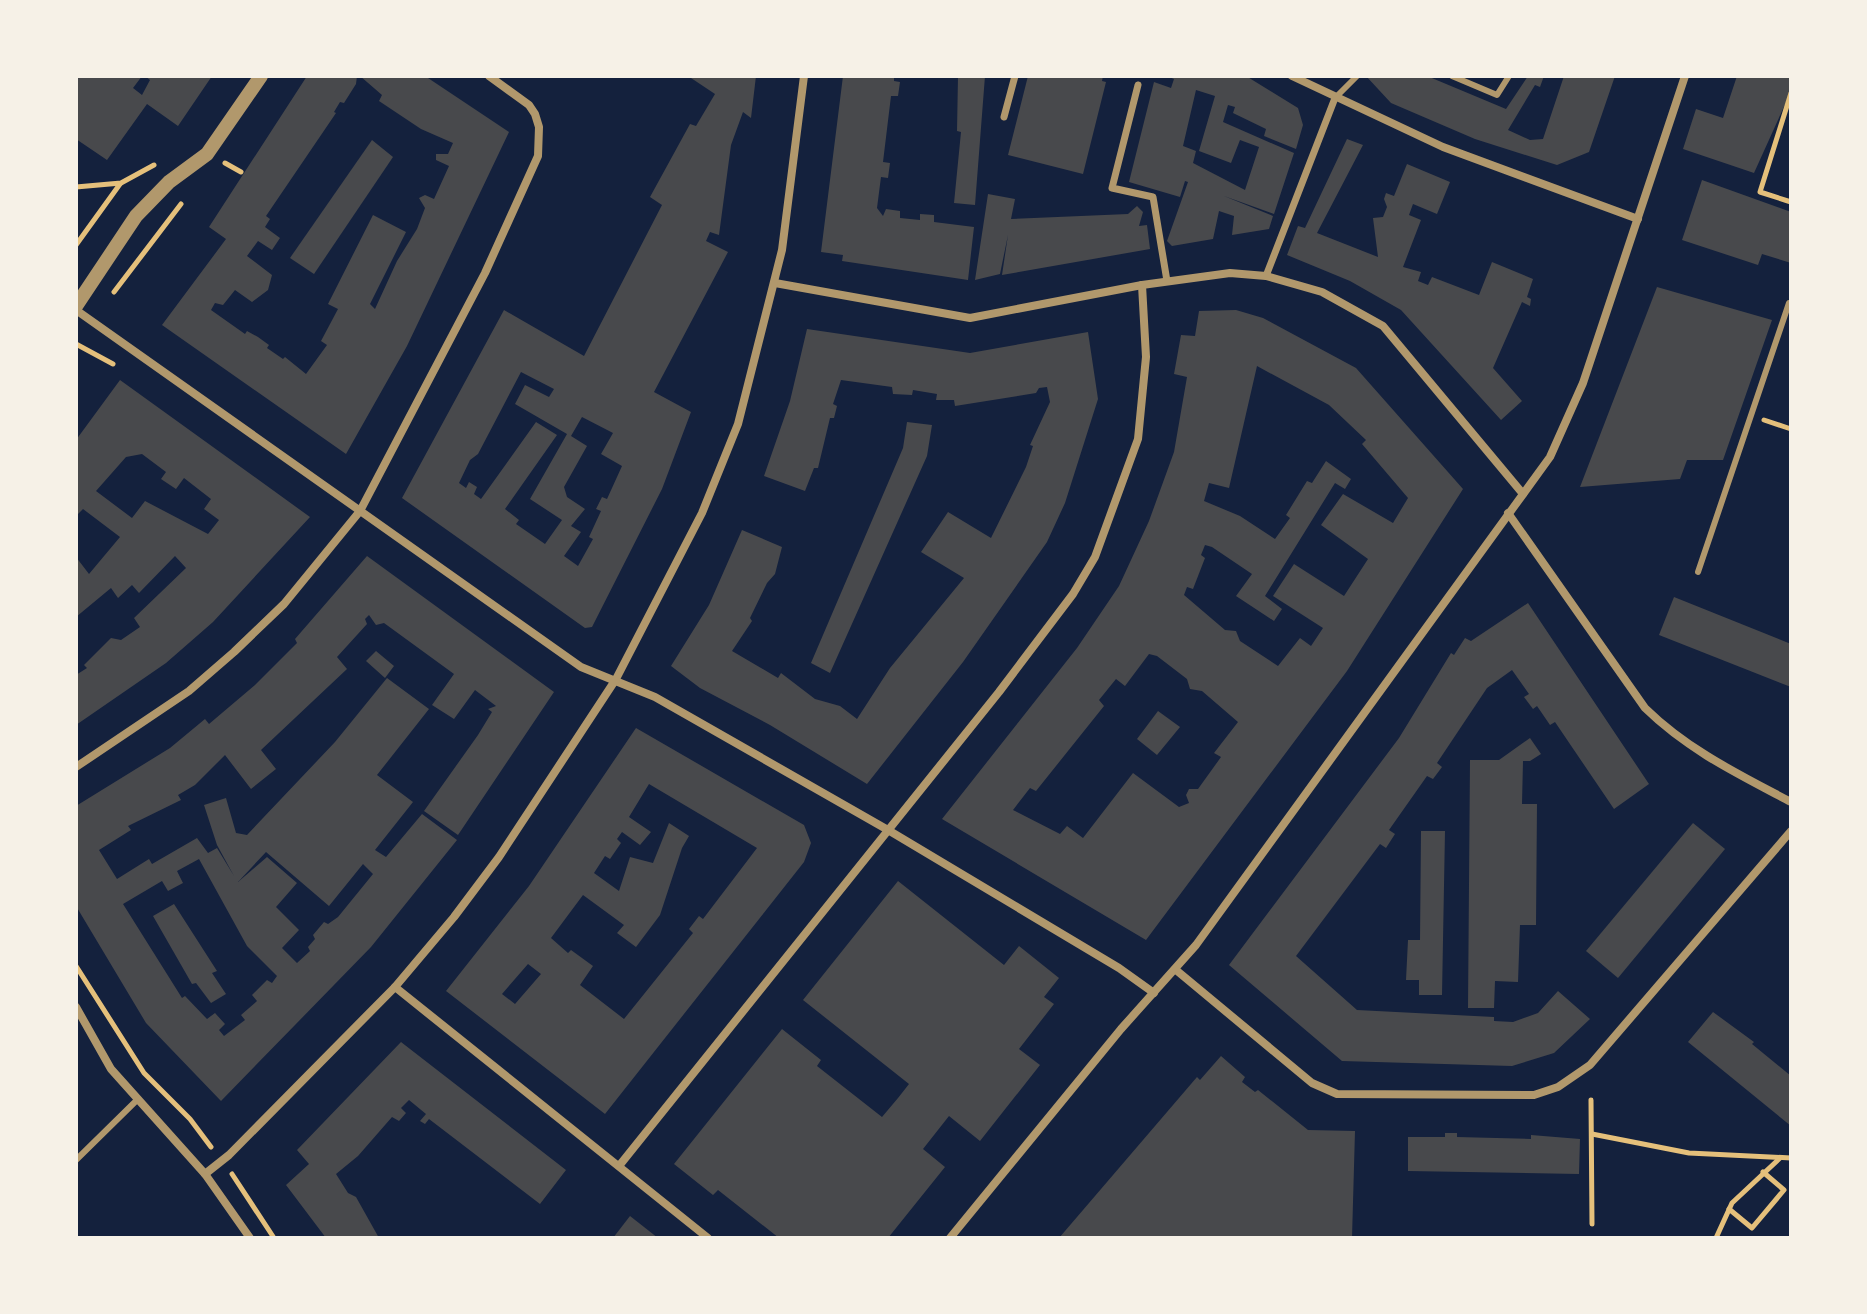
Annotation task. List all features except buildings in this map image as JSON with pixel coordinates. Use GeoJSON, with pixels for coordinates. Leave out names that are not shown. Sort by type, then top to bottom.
{"type":"FeatureCollection","features":[{"type":"Feature","properties":{"kind":"street"},"geometry":{"type":"LineString","coordinates":[[261,76],[207,154],[169,182],[136,216],[76,308],[581,667],[655,697],[888,830],[1119,968],[1154,993]]}},
{"type":"Feature","properties":{"kind":"street"},"geometry":{"type":"LineString","coordinates":[[76,767],[189,691],[234,652],[284,604],[360,511],[485,273],[538,156],[539,127],[535,114],[529,105],[489,76]]}},
{"type":"Feature","properties":{"kind":"street"},"geometry":{"type":"LineString","coordinates":[[205,1174],[395,987],[499,857],[616,679],[702,513],[742,410],[775,283],[804,76]]}},
{"type":"Feature","properties":{"kind":"street"},"geometry":{"type":"LineString","coordinates":[[1004,117],[1015,76]]}},
{"type":"Feature","properties":{"kind":"street"},"geometry":{"type":"LineString","coordinates":[[1292,76],[1443,147],[1638,219]]}},
{"type":"Feature","properties":{"kind":"street"},"geometry":{"type":"LineString","coordinates":[[950,1238],[1176,970],[1523,494],[1564,430],[1685,76]]}},
{"type":"Feature","properties":{"kind":"street"},"geometry":{"type":"LineString","coordinates":[[1138,85],[1112,188],[1153,197],[1167,281]]}},
{"type":"Feature","properties":{"kind":"street"},"geometry":{"type":"LineString","coordinates":[[1266,276],[1335,98]]}},
{"type":"Feature","properties":{"kind":"street"},"geometry":{"type":"LineString","coordinates":[[775,283],[970,318],[1167,281],[1230,273],[1266,276],[1322,292],[1383,326],[1523,494]]}},
{"type":"Feature","properties":{"kind":"street"},"geometry":{"type":"LineString","coordinates":[[619,1166],[999,692],[1073,594],[1095,557],[1138,439],[1146,357],[1142,285]]}},
{"type":"Feature","properties":{"kind":"street"},"geometry":{"type":"LineString","coordinates":[[1508,513],[1645,708],[1666,729],[1712,761],[1791,802]]}},
{"type":"Feature","properties":{"kind":"street"},"geometry":{"type":"LineString","coordinates":[[1176,970],[1312,1083],[1337,1094],[1534,1095],[1558,1087],[1590,1065],[1791,831]]}},
{"type":"Feature","properties":{"kind":"street"},"geometry":{"type":"LineString","coordinates":[[395,987],[423,1013],[708,1238]]}},
{"type":"Feature","properties":{"kind":"street"},"geometry":{"type":"LineString","coordinates":[[76,1007],[111,1069],[205,1174],[250,1238]]}},
{"type":"Feature","properties":{"kind":"lane"},"geometry":{"type":"LineString","coordinates":[[1335,98],[1357,76]]}},
{"type":"Feature","properties":{"kind":"lane"},"geometry":{"type":"LineString","coordinates":[[1452,76],[1497,95],[1509,76]]}},
{"type":"Feature","properties":{"kind":"lane"},"geometry":{"type":"LineString","coordinates":[[1698,572],[1789,303]]}},
{"type":"Feature","properties":{"kind":"lane"},"geometry":{"type":"LineString","coordinates":[[76,1160],[138,1099]]}},
{"type":"Feature","properties":{"kind":"path"},"geometry":{"type":"LineString","coordinates":[[1791,93],[1760,192],[1791,202]]}},
{"type":"Feature","properties":{"kind":"path"},"geometry":{"type":"LineString","coordinates":[[76,245],[121,183]]}},
{"type":"Feature","properties":{"kind":"path"},"geometry":{"type":"LineString","coordinates":[[113,364],[76,344],[183,201]]}},
{"type":"Feature","properties":{"kind":"path"},"geometry":{"type":"LineString","coordinates":[[76,966],[144,1073],[190,1119],[222,1160],[274,1238]]}},
{"type":"Feature","properties":{"kind":"path"},"geometry":{"type":"LineString","coordinates":[[1591,1100],[1592,1224]]}},
{"type":"Feature","properties":{"kind":"path"},"geometry":{"type":"LineString","coordinates":[[1592,1134],[1689,1153],[1791,1158]]}},
{"type":"Feature","properties":{"kind":"path"},"geometry":{"type":"LineString","coordinates":[[1716,1238],[1729,1209],[1780,1158]]}},
{"type":"Feature","properties":{"kind":"path"},"geometry":{"type":"LineString","coordinates":[[1729,1209],[1752,1228],[1784,1190],[1763,1172]]}}]}
